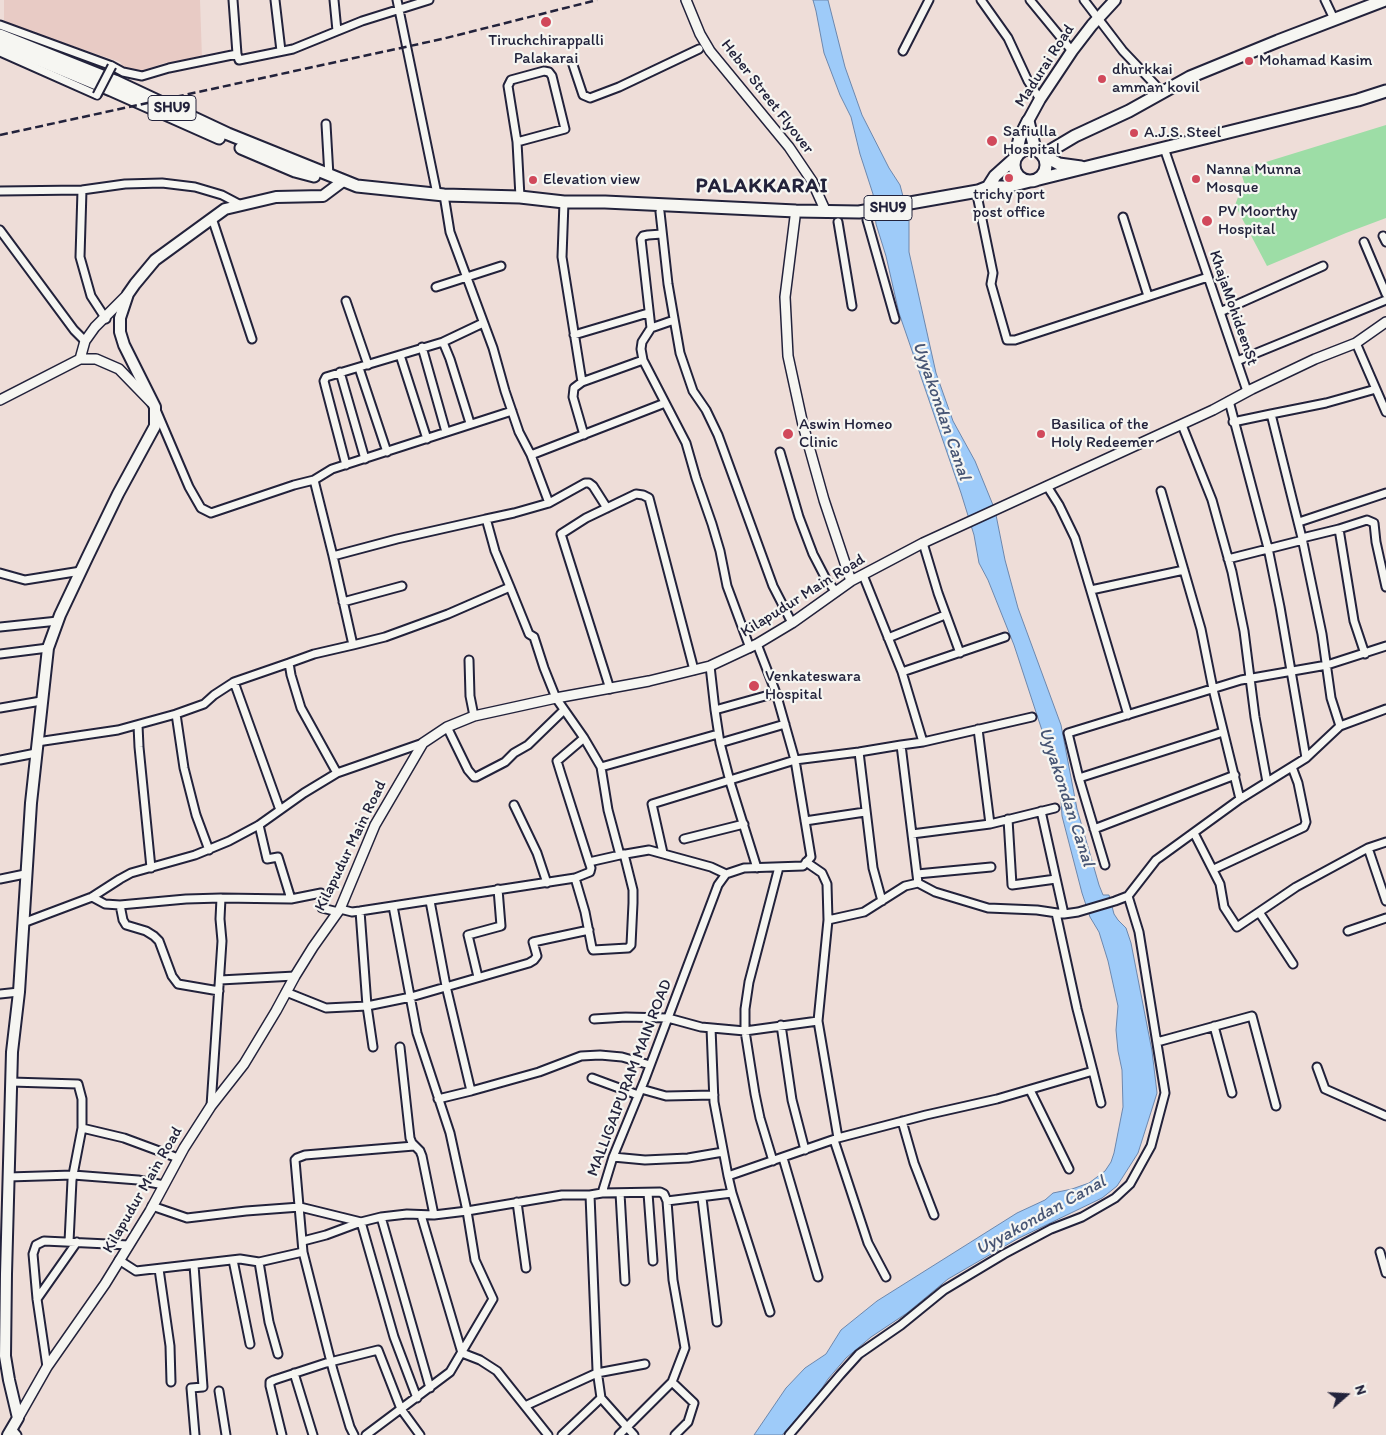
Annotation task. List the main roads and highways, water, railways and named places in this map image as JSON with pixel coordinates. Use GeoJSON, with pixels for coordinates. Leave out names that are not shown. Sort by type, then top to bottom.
{"type":"FeatureCollection","features":[{"type":"Feature","properties":{"kind":"main road","name":"Madurai Road"},"geometry":{"type":"LineString","coordinates":[[1015,158],[1020,137],[1040,99],[1072,50],[1115,0]]}},
{"type":"Feature","properties":{"kind":"main road"},"geometry":{"type":"LineString","coordinates":[[1039,152],[1129,111],[1190,77],[1385,0]]}},
{"type":"Feature","properties":{"kind":"main road","name":"SHU9"},"geometry":{"type":"LineString","coordinates":[[0,35],[115,81],[228,134],[357,186],[441,194],[520,197],[564,202],[859,212],[981,193],[1034,180]]}},
{"type":"Feature","properties":{"kind":"main road","name":"SHU9"},"geometry":{"type":"LineString","coordinates":[[0,44],[295,171],[321,178],[343,181]]}},
{"type":"Feature","properties":{"kind":"main road"},"geometry":{"type":"LineString","coordinates":[[1015,158],[1014,169],[1016,174],[1020,178],[1034,180],[1386,91]]}},
{"type":"Feature","properties":{"kind":"main road"},"geometry":{"type":"LineString","coordinates":[[1028,122],[1046,165],[1045,170],[1034,180]]}},
{"type":"Feature","properties":{"kind":"main road"},"geometry":{"type":"LineString","coordinates":[[981,193],[1017,154],[1026,149],[1039,152],[1059,164],[1082,167]]}},
{"type":"Feature","properties":{"kind":"main road"},"geometry":{"type":"LineString","coordinates":[[12,1433],[18,1418],[4,1382],[3,1274],[12,1052],[19,992],[25,874],[41,701],[48,648],[58,620],[81,571],[118,494],[154,426],[155,407],[124,345],[120,332],[120,318],[128,294],[155,260],[225,210],[276,197],[324,196],[343,181]]}},
{"type":"Feature","properties":{"kind":"water","name":"Uyyakondan Canal"},"geometry":{"type":"Polygon","coordinates":[[[813,0],[828,0],[845,67],[862,115],[889,168],[900,185],[909,219],[909,252],[936,373],[953,421],[975,461],[995,510],[1005,560],[1018,608],[1061,725],[1077,809],[1099,885],[1103,895],[1109,895],[1114,914],[1126,928],[1131,943],[1152,1051],[1157,1093],[1138,1153],[1117,1186],[1102,1198],[1017,1239],[948,1279],[907,1313],[871,1337],[846,1358],[828,1379],[814,1400],[782,1435],[754,1435],[786,1388],[805,1368],[826,1354],[841,1330],[877,1301],[1017,1213],[1045,1200],[1053,1193],[1089,1183],[1105,1171],[1114,1153],[1123,1107],[1122,1070],[1116,1030],[1118,1006],[1108,961],[1099,932],[1090,917],[1082,893],[1062,816],[1061,800],[1054,767],[1014,645],[988,580],[979,563],[974,535],[961,493],[899,313],[886,256],[876,224],[873,194],[860,154],[851,117],[840,95],[824,53],[813,0]]]}},
{"type":"Feature","properties":{"kind":"railway"},"geometry":{"type":"LineString","coordinates":[[0,135],[442,39],[597,0]]}},
{"type":"Feature","properties":{"kind":"place","name":"Tiruchchirappalli Palakarai"},"geometry":{"type":"Point","coordinates":[546,22]}},
{"type":"Feature","properties":{"kind":"place","name":"Mohamad Kasim"},"geometry":{"type":"Point","coordinates":[1249,61]}},
{"type":"Feature","properties":{"kind":"place","name":"dhurkkai amman kovil"},"geometry":{"type":"Point","coordinates":[1102,79]}},
{"type":"Feature","properties":{"kind":"place","name":"A.J.S. Steel"},"geometry":{"type":"Point","coordinates":[1134,133]}},
{"type":"Feature","properties":{"kind":"place","name":"Safiulla Hospital"},"geometry":{"type":"Point","coordinates":[992,141]}},
{"type":"Feature","properties":{"kind":"place","name":"trichy port post office"},"geometry":{"type":"Point","coordinates":[1009,178]}},
{"type":"Feature","properties":{"kind":"place","name":"Nanna Munna Mosque"},"geometry":{"type":"Point","coordinates":[1196,179]}},
{"type":"Feature","properties":{"kind":"place","name":"Elevation view"},"geometry":{"type":"Point","coordinates":[533,180]}},
{"type":"Feature","properties":{"kind":"place","name":"PV Moorthy Hospital"},"geometry":{"type":"Point","coordinates":[1207,221]}},
{"type":"Feature","properties":{"kind":"place","name":"Aswin Homeo Clinic"},"geometry":{"type":"Point","coordinates":[788,434]}},
{"type":"Feature","properties":{"kind":"place","name":"Basilica of the Holy Redeemer"},"geometry":{"type":"Point","coordinates":[1041,434]}},
{"type":"Feature","properties":{"kind":"place","name":"Venkateswara Hospital"},"geometry":{"type":"Point","coordinates":[754,686]}},
{"type":"Feature","properties":{"kind":"district","name":"PALAKKARAI"},"geometry":{"type":"Point","coordinates":[762,187]}}]}
